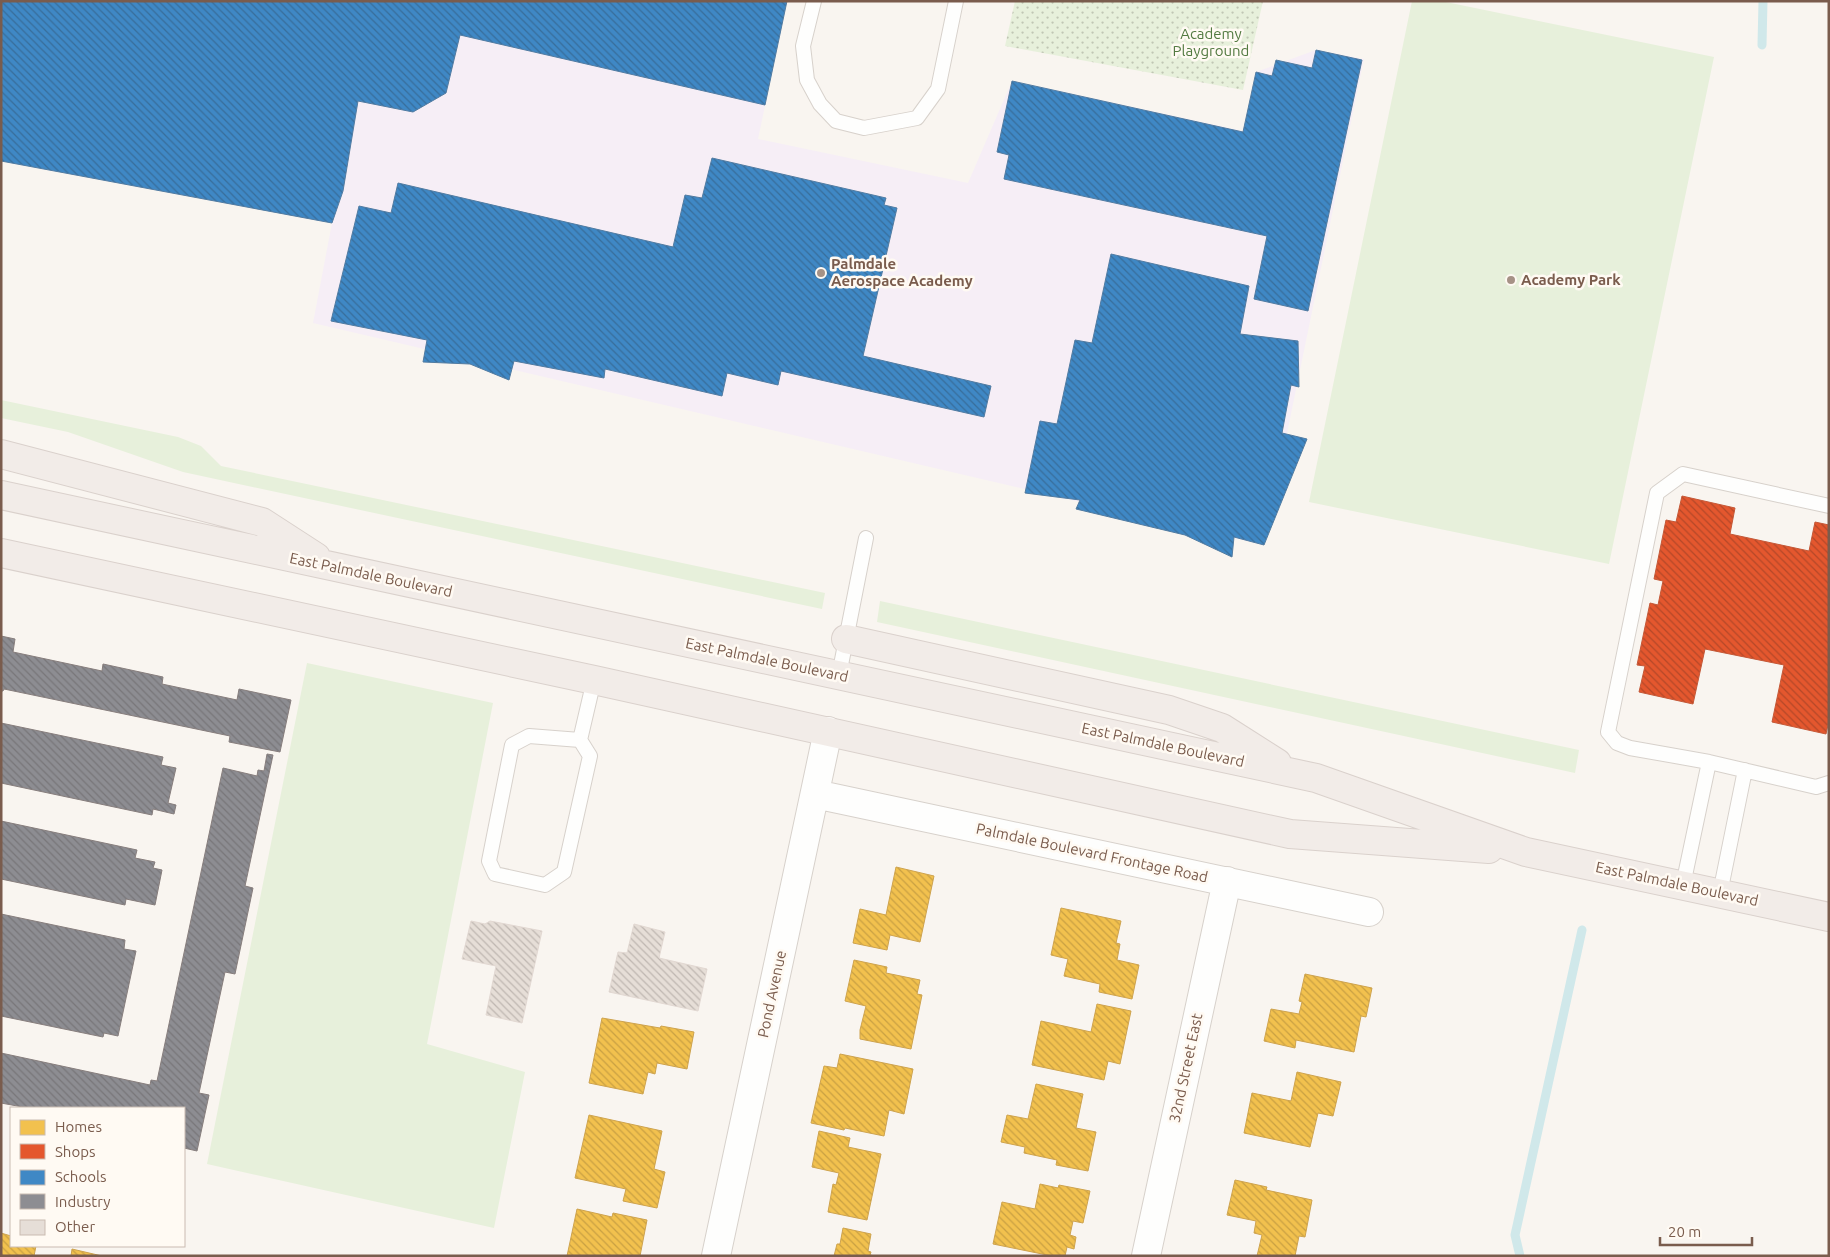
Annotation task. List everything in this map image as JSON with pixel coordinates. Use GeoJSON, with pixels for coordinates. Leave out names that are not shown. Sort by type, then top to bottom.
{"type":"FeatureCollection","features":[{"type":"Feature","properties":{"kind":"highway"},"geometry":{"type":"LineString","coordinates":[[1,454],[262,522],[330,566]]}},
{"type":"Feature","properties":{"kind":"highway","name":"East Palmdale Boulevard"},"geometry":{"type":"LineString","coordinates":[[1,495],[1316,778],[1526,852]]}},
{"type":"Feature","properties":{"kind":"highway","name":"East Palmdale Boulevard"},"geometry":{"type":"LineString","coordinates":[[1,553],[828,731],[1290,834],[1526,852],[1829,917]]}},
{"type":"Feature","properties":{"kind":"highway"},"geometry":{"type":"LineString","coordinates":[[846,639],[1169,710],[1222,728],[1294,773]]}},
{"type":"Feature","properties":{"kind":"street","name":"Pond Avenue"},"geometry":{"type":"LineString","coordinates":[[716,1256],[828,731]]}},
{"type":"Feature","properties":{"kind":"street","name":"Palmdale Boulevard Frontage Road"},"geometry":{"type":"LineString","coordinates":[[815,794],[1369,912]]}},
{"type":"Feature","properties":{"kind":"street","name":"32nd Street East"},"geometry":{"type":"LineString","coordinates":[[1146,1256],[1227,881]]}},
{"type":"Feature","properties":{"kind":"lane"},"geometry":{"type":"LineString","coordinates":[[814,1],[803,46],[807,80],[820,104],[836,121],[864,128],[917,118],[938,89],[956,1]]}},
{"type":"Feature","properties":{"kind":"lane"},"geometry":{"type":"LineString","coordinates":[[1829,506],[1683,474],[1657,493],[1608,732],[1617,743],[1630,748],[1709,762],[1816,787],[1829,783]]}},
{"type":"Feature","properties":{"kind":"lane"},"geometry":{"type":"LineString","coordinates":[[839,675],[866,538]]}},
{"type":"Feature","properties":{"kind":"lane"},"geometry":{"type":"LineString","coordinates":[[580,740],[529,736],[512,746],[489,861],[495,874],[545,885],[564,872],[590,756],[580,740],[594,680]]}},
{"type":"Feature","properties":{"kind":"lane"},"geometry":{"type":"LineString","coordinates":[[1683,885],[1709,762]]}},
{"type":"Feature","properties":{"kind":"lane"},"geometry":{"type":"LineString","coordinates":[[1720,893],[1745,770]]}},
{"type":"Feature","properties":{"kind":"shaded area","name":"Palmdale Aerospace Academy"},"geometry":{"type":"Polygon","coordinates":[[[1,1],[787,1],[758,139],[968,183],[1012,81],[1243,131],[1256,72],[1316,50],[1364,59],[1264,545],[313,323],[332,223],[1,161],[1,1]]]}},
{"type":"Feature","properties":{"kind":"green space","name":"Academy Playground"},"geometry":{"type":"Polygon","coordinates":[[[1015,1],[1263,1],[1243,90],[1005,46],[1015,1]]]}},
{"type":"Feature","properties":{"kind":"green space","name":"Academy Park"},"geometry":{"type":"Polygon","coordinates":[[[1412,1],[1441,1],[1714,57],[1609,564],[1309,502],[1412,1]]]}},
{"type":"Feature","properties":{"kind":"green space"},"geometry":{"type":"Polygon","coordinates":[[[1,400],[178,437],[201,446],[221,466],[825,593],[822,609],[183,472],[68,432],[1,418],[1,400]]]}},
{"type":"Feature","properties":{"kind":"green space"},"geometry":{"type":"Polygon","coordinates":[[[880,601],[1579,750],[1575,773],[877,622],[880,601]]]}},
{"type":"Feature","properties":{"kind":"green space"},"geometry":{"type":"Polygon","coordinates":[[[307,663],[493,703],[427,1044],[525,1072],[494,1228],[207,1164],[307,663]]]}},
{"type":"Feature","properties":{"kind":"building: Homes"},"geometry":{"type":"Polygon","coordinates":[[[896,867],[934,876],[920,942],[890,935],[887,950],[853,943],[860,909],[886,915],[896,867]]]}},
{"type":"Feature","properties":{"kind":"building: Homes"},"geometry":{"type":"Polygon","coordinates":[[[1061,908],[1121,921],[1116,943],[1120,944],[1117,960],[1139,965],[1132,999],[1099,992],[1100,984],[1064,976],[1068,959],[1051,955],[1061,908]]]}},
{"type":"Feature","properties":{"kind":"building: Homes"},"geometry":{"type":"Polygon","coordinates":[[[854,960],[887,967],[886,973],[920,980],[917,994],[922,995],[911,1049],[860,1039],[860,1030],[866,1006],[845,1001],[854,960]]]}},
{"type":"Feature","properties":{"kind":"building: Homes"},"geometry":{"type":"Polygon","coordinates":[[[1305,974],[1372,988],[1366,1017],[1361,1016],[1354,1052],[1296,1040],[1295,1048],[1264,1041],[1271,1009],[1299,1014],[1302,1002],[1299,1001],[1305,974]]]}},
{"type":"Feature","properties":{"kind":"building: Homes"},"geometry":{"type":"Polygon","coordinates":[[[1097,1004],[1131,1011],[1120,1064],[1108,1061],[1104,1080],[1032,1065],[1041,1021],[1091,1032],[1097,1004]]]}},
{"type":"Feature","properties":{"kind":"building: Homes"},"geometry":{"type":"Polygon","coordinates":[[[602,1018],[694,1032],[687,1069],[657,1063],[655,1074],[648,1072],[643,1094],[589,1083],[602,1018]]]}},
{"type":"Feature","properties":{"kind":"building: Homes"},"geometry":{"type":"Polygon","coordinates":[[[840,1054],[913,1069],[904,1114],[889,1110],[884,1136],[811,1123],[824,1066],[837,1068],[840,1054]]]}},
{"type":"Feature","properties":{"kind":"building: Homes"},"geometry":{"type":"Polygon","coordinates":[[[1297,1072],[1341,1082],[1333,1116],[1318,1113],[1310,1147],[1244,1133],[1252,1093],[1291,1101],[1297,1072]]]}},
{"type":"Feature","properties":{"kind":"building: Homes"},"geometry":{"type":"Polygon","coordinates":[[[1036,1084],[1083,1094],[1076,1128],[1096,1132],[1088,1171],[1056,1165],[1057,1160],[1024,1153],[1025,1147],[1001,1142],[1007,1115],[1028,1119],[1036,1084]]]}},
{"type":"Feature","properties":{"kind":"building: Homes"},"geometry":{"type":"Polygon","coordinates":[[[589,1115],[662,1131],[654,1169],[665,1172],[657,1208],[623,1201],[626,1189],[575,1178],[589,1115]]]}},
{"type":"Feature","properties":{"kind":"building: Homes"},"geometry":{"type":"Polygon","coordinates":[[[819,1131],[850,1138],[848,1147],[881,1154],[867,1220],[828,1212],[833,1184],[836,1185],[839,1173],[812,1167],[819,1131]]]}},
{"type":"Feature","properties":{"kind":"building: Homes"},"geometry":{"type":"Polygon","coordinates":[[[1235,1180],[1267,1187],[1266,1190],[1312,1200],[1305,1237],[1299,1236],[1295,1256],[1257,1256],[1262,1235],[1254,1233],[1256,1221],[1227,1215],[1235,1180]]]}},
{"type":"Feature","properties":{"kind":"building: Homes"},"geometry":{"type":"Polygon","coordinates":[[[1040,1184],[1058,1188],[1059,1185],[1090,1191],[1083,1223],[1073,1221],[1070,1235],[1076,1237],[1074,1249],[1067,1247],[1065,1256],[1052,1256],[993,1244],[1002,1202],[1035,1209],[1040,1184]]]}},
{"type":"Feature","properties":{"kind":"building: Homes"},"geometry":{"type":"Polygon","coordinates":[[[577,1209],[612,1217],[613,1213],[647,1220],[640,1256],[567,1256],[577,1209]]]}},
{"type":"Feature","properties":{"kind":"building: Homes"},"geometry":{"type":"Polygon","coordinates":[[[843,1228],[871,1234],[868,1251],[871,1252],[870,1255],[875,1256],[834,1256],[837,1244],[840,1244],[843,1228]]]}},
{"type":"Feature","properties":{"kind":"building: Homes"},"geometry":{"type":"Polygon","coordinates":[[[1,1233],[10,1236],[10,1247],[36,1247],[34,1256],[1,1256],[1,1233]]]}},
{"type":"Feature","properties":{"kind":"building: Homes"},"geometry":{"type":"Polygon","coordinates":[[[72,1249],[102,1256],[71,1256],[72,1249]]]}},
{"type":"Feature","properties":{"kind":"building: Shops"},"geometry":{"type":"Polygon","coordinates":[[[1682,496],[1735,508],[1730,534],[1809,551],[1815,522],[1829,525],[1829,720],[1826,734],[1772,722],[1784,665],[1705,649],[1693,704],[1639,692],[1645,666],[1637,665],[1650,603],[1658,605],[1663,581],[1654,579],[1666,520],[1676,522],[1682,496]]]}},
{"type":"Feature","properties":{"kind":"building: Schools"},"geometry":{"type":"Polygon","coordinates":[[[1,1],[787,1],[765,105],[460,35],[446,93],[413,112],[358,101],[343,191],[332,223],[1,161],[1,1]]]}},
{"type":"Feature","properties":{"kind":"building: Schools"},"geometry":{"type":"Polygon","coordinates":[[[1316,50],[1362,60],[1308,311],[1254,299],[1267,236],[1004,179],[1009,155],[997,152],[1012,81],[1243,132],[1256,72],[1272,76],[1276,60],[1312,68],[1316,50]]]}},
{"type":"Feature","properties":{"kind":"building: Schools"},"geometry":{"type":"Polygon","coordinates":[[[712,158],[886,198],[884,205],[897,208],[863,356],[991,386],[984,417],[781,371],[778,385],[727,373],[722,396],[605,369],[604,378],[514,361],[509,380],[470,364],[423,362],[427,340],[331,321],[359,206],[391,213],[398,183],[673,247],[685,195],[702,198],[712,158]]]}},
{"type":"Feature","properties":{"kind":"building: Schools"},"geometry":{"type":"Polygon","coordinates":[[[1111,254],[1249,286],[1240,334],[1298,341],[1299,387],[1291,385],[1282,433],[1307,439],[1264,545],[1234,537],[1232,557],[1185,535],[1076,509],[1080,500],[1025,493],[1040,421],[1057,424],[1075,340],[1092,343],[1111,254]]]}},
{"type":"Feature","properties":{"kind":"building: Industry"},"geometry":{"type":"Polygon","coordinates":[[[1,636],[15,639],[13,652],[102,671],[103,664],[163,677],[162,684],[237,700],[239,689],[291,700],[280,752],[229,742],[230,736],[4,689],[1,691],[1,636]]]}},
{"type":"Feature","properties":{"kind":"building: Industry"},"geometry":{"type":"Polygon","coordinates":[[[1,723],[163,757],[161,765],[176,768],[168,803],[176,805],[174,814],[153,809],[152,815],[1,783],[1,723]]]}},
{"type":"Feature","properties":{"kind":"building: Industry"},"geometry":{"type":"Polygon","coordinates":[[[267,754],[273,755],[245,886],[253,888],[235,974],[225,972],[199,1093],[209,1095],[197,1151],[185,1148],[185,1107],[23,1107],[1,1103],[1,1053],[150,1085],[151,1080],[157,1081],[223,768],[257,776],[258,770],[264,771],[267,754]]]}},
{"type":"Feature","properties":{"kind":"building: Industry"},"geometry":{"type":"Polygon","coordinates":[[[1,821],[137,850],[135,858],[155,862],[153,868],[162,870],[155,905],[126,899],[125,905],[1,879],[1,821]]]}},
{"type":"Feature","properties":{"kind":"building: Industry"},"geometry":{"type":"Polygon","coordinates":[[[1,914],[125,940],[124,949],[136,951],[118,1036],[104,1033],[103,1037],[1,1016],[1,914]]]}},
{"type":"Feature","properties":{"kind":"building: Other"},"geometry":{"type":"Polygon","coordinates":[[[471,921],[485,924],[490,921],[542,931],[522,1023],[486,1015],[496,966],[462,959],[471,921]]]}},
{"type":"Feature","properties":{"kind":"building: Other"},"geometry":{"type":"Polygon","coordinates":[[[634,924],[665,932],[659,958],[707,969],[698,1011],[609,992],[618,952],[627,953],[634,924]]]}},
{"type":"Feature","properties":{"kind":"waterway"},"geometry":{"type":"LineString","coordinates":[[1762,45],[1763,1]]}},
{"type":"Feature","properties":{"kind":"waterway"},"geometry":{"type":"LineString","coordinates":[[1520,1256],[1515,1235],[1582,930]]}},
{"type":"Feature","properties":{"kind":"place","name":"Palmdale Aerospace Academy"},"geometry":{"type":"Point","coordinates":[821,273]}},
{"type":"Feature","properties":{"kind":"place","name":"Academy Park"},"geometry":{"type":"Point","coordinates":[1511,280]}}]}
